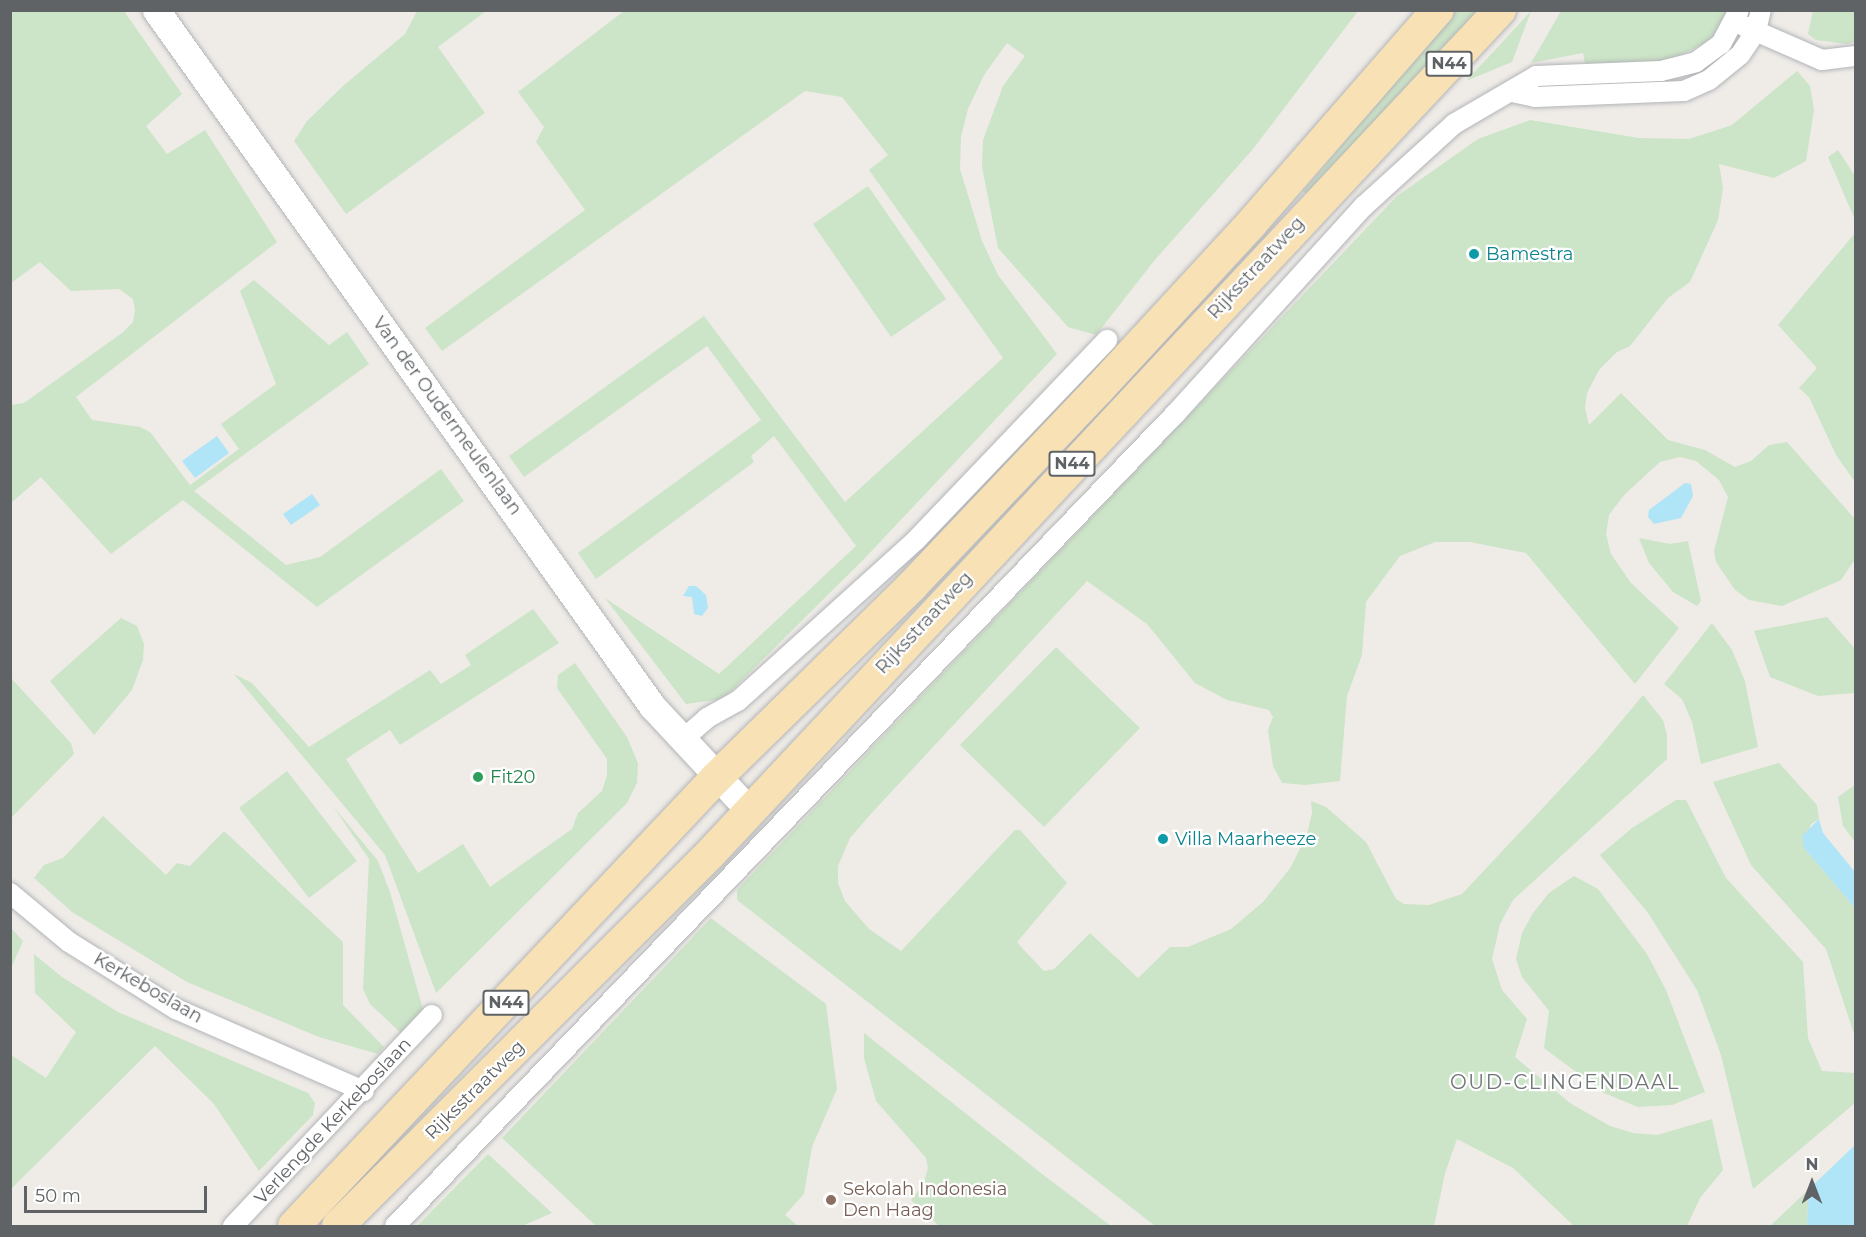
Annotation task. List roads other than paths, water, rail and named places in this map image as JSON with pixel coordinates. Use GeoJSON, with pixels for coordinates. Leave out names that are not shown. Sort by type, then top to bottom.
{"type":"FeatureCollection","features":[{"type":"Feature","properties":{"kind":"main road","name":"Rijksstraatweg"},"geometry":{"type":"LineString","coordinates":[[294,1227],[716,778],[911,587],[1098,390],[1251,224],[1438,10]]}},
{"type":"Feature","properties":{"kind":"main road","name":"Rijksstraatweg"},"geometry":{"type":"LineString","coordinates":[[338,1227],[750,812],[1500,10]]}},
{"type":"Feature","properties":{"kind":"street","name":"Van der Oudermeulenlaan"},"geometry":{"type":"LineString","coordinates":[[156,10],[652,706],[716,778],[750,812]]}},
{"type":"Feature","properties":{"kind":"street"},"geometry":{"type":"LineString","coordinates":[[1512,92],[1535,97],[1684,91],[1723,71],[1740,56],[1756,31],[1761,10]]}},
{"type":"Feature","properties":{"kind":"street"},"geometry":{"type":"LineString","coordinates":[[1737,16],[1756,31],[1822,60],[1856,56]]}},
{"type":"Feature","properties":{"kind":"street","name":"Rijksstraatweg"},"geometry":{"type":"LineString","coordinates":[[395,1227],[1176,412],[1364,206],[1454,124],[1536,76],[1661,71],[1696,62],[1721,44],[1737,16]]}},
{"type":"Feature","properties":{"kind":"street"},"geometry":{"type":"LineString","coordinates":[[682,740],[706,718],[738,700],[916,540],[1107,340]]}},
{"type":"Feature","properties":{"kind":"street","name":"Kerkeboslaan"},"geometry":{"type":"LineString","coordinates":[[10,893],[69,942],[176,1009],[364,1091]]}},
{"type":"Feature","properties":{"kind":"street","name":"Verlengde Kerkeboslaan"},"geometry":{"type":"LineString","coordinates":[[233,1227],[364,1091],[432,1015]]}},
{"type":"Feature","properties":{"kind":"water"},"geometry":{"type":"Polygon","coordinates":[[[217,436],[229,453],[195,478],[182,461],[217,436]]]}},
{"type":"Feature","properties":{"kind":"water"},"geometry":{"type":"Polygon","coordinates":[[[1685,483],[1691,484],[1693,496],[1681,518],[1654,524],[1648,517],[1649,510],[1685,483]]]}},
{"type":"Feature","properties":{"kind":"water"},"geometry":{"type":"Polygon","coordinates":[[[312,494],[320,505],[291,525],[283,514],[312,494]]]}},
{"type":"Feature","properties":{"kind":"water"},"geometry":{"type":"Polygon","coordinates":[[[689,586],[696,586],[706,595],[708,608],[702,616],[694,614],[692,597],[683,596],[689,586]]]}},
{"type":"Feature","properties":{"kind":"water"},"geometry":{"type":"Polygon","coordinates":[[[1819,819],[1823,833],[1855,872],[1855,908],[1804,848],[1802,836],[1819,819]]]}},
{"type":"Feature","properties":{"kind":"water"},"geometry":{"type":"Polygon","coordinates":[[[1855,1145],[1855,1226],[1807,1226],[1809,1189],[1855,1145]]]}},
{"type":"Feature","properties":{"kind":"place","name":"Bamestra"},"geometry":{"type":"Point","coordinates":[1474,254]}},
{"type":"Feature","properties":{"kind":"place","name":"Fit20"},"geometry":{"type":"Point","coordinates":[478,777]}},
{"type":"Feature","properties":{"kind":"place","name":"Villa Maarheeze"},"geometry":{"type":"Point","coordinates":[1163,839]}},
{"type":"Feature","properties":{"kind":"place","name":"Sekolah Indonesia Den Haag"},"geometry":{"type":"Point","coordinates":[831,1200]}},
{"type":"Feature","properties":{"kind":"district","name":"OUD-CLINGENDAAL"},"geometry":{"type":"Point","coordinates":[1565,1082]}}]}
